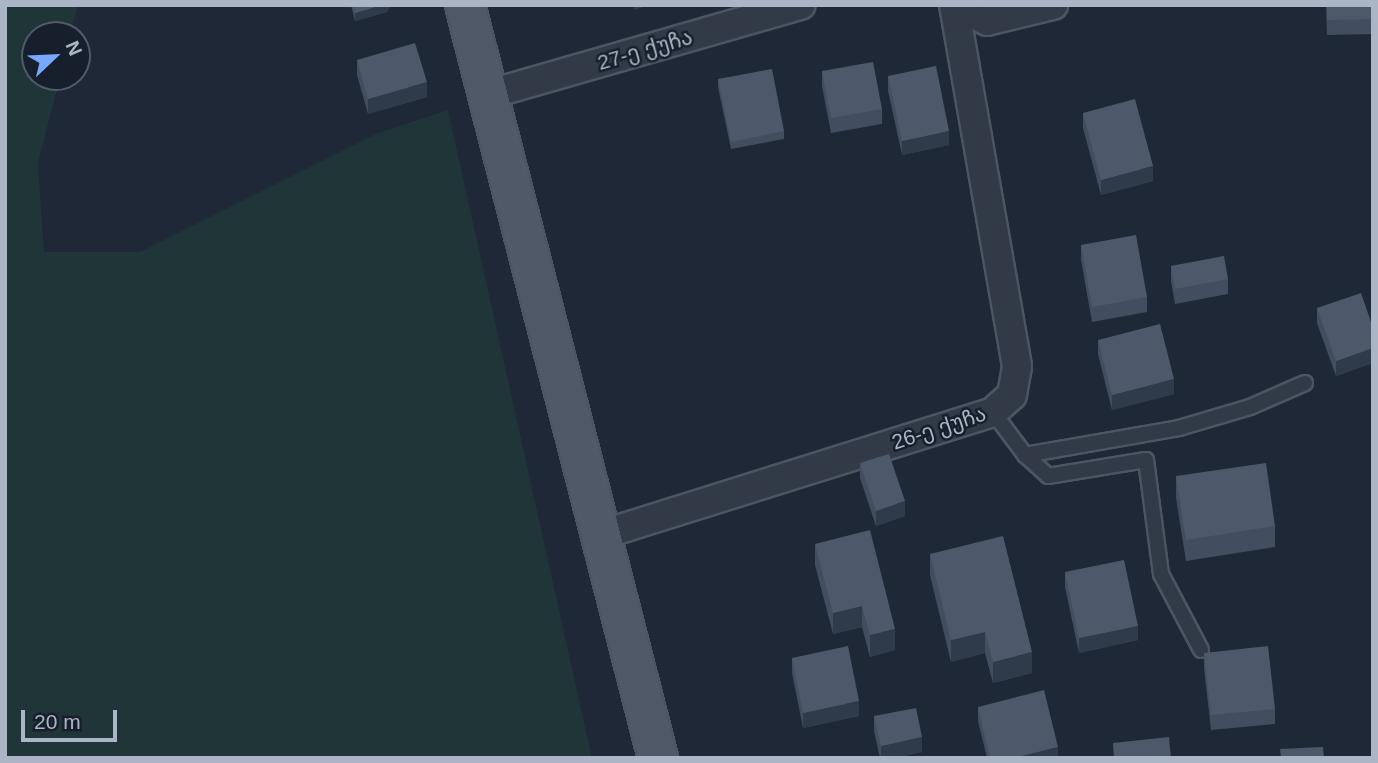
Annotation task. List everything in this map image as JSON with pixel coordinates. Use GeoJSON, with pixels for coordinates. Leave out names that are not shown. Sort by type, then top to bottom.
{"type":"FeatureCollection","features":[{"type":"Feature","properties":{"kind":"main road"},"geometry":{"type":"LineString","coordinates":[[465,5],[604,534],[658,758]]}},
{"type":"Feature","properties":{"kind":"street","name":"27-ე ქუჩა"},"geometry":{"type":"LineString","coordinates":[[489,94],[801,5]]}},
{"type":"Feature","properties":{"kind":"street"},"geometry":{"type":"LineString","coordinates":[[955,5],[988,21],[1053,5]]}},
{"type":"Feature","properties":{"kind":"street","name":"26-ე ქუჩა"},"geometry":{"type":"LineString","coordinates":[[604,534],[993,412],[1012,395],[1017,366],[955,5]]}},
{"type":"Feature","properties":{"kind":"lane"},"geometry":{"type":"LineString","coordinates":[[1025,455],[1179,428],[1250,407],[1305,383]]}},
{"type":"Feature","properties":{"kind":"lane"},"geometry":{"type":"LineString","coordinates":[[993,412],[1025,455],[1048,476],[1146,460],[1161,574],[1200,650]]}},
{"type":"Feature","properties":{"kind":"green space"},"geometry":{"type":"Polygon","coordinates":[[[5,5],[78,5],[74,21],[21,21],[21,91],[56,91],[38,163],[44,252],[140,252],[378,133],[448,110],[592,758],[5,758],[5,5]]]}},
{"type":"Feature","properties":{"kind":"building"},"geometry":{"type":"Polygon","coordinates":[[[353,5],[382,5],[355,13],[353,5]]]}},
{"type":"Feature","properties":{"kind":"building"},"geometry":{"type":"Polygon","coordinates":[[[1327,5],[1373,5],[1373,19],[1327,20],[1327,5]]]}},
{"type":"Feature","properties":{"kind":"building"},"geometry":{"type":"Polygon","coordinates":[[[415,43],[427,82],[368,99],[357,60],[415,43]]]}},
{"type":"Feature","properties":{"kind":"building"},"geometry":{"type":"Polygon","coordinates":[[[873,62],[882,109],[831,118],[822,71],[873,62]]]}},
{"type":"Feature","properties":{"kind":"building"},"geometry":{"type":"Polygon","coordinates":[[[936,66],[949,131],[902,141],[888,76],[936,66]]]}},
{"type":"Feature","properties":{"kind":"building"},"geometry":{"type":"Polygon","coordinates":[[[772,69],[784,131],[731,142],[718,79],[772,69]]]}},
{"type":"Feature","properties":{"kind":"building"},"geometry":{"type":"Polygon","coordinates":[[[1135,99],[1153,166],[1101,180],[1083,113],[1135,99]]]}},
{"type":"Feature","properties":{"kind":"building"},"geometry":{"type":"Polygon","coordinates":[[[1136,235],[1147,297],[1092,307],[1081,245],[1136,235]]]}},
{"type":"Feature","properties":{"kind":"building"},"geometry":{"type":"Polygon","coordinates":[[[1224,256],[1228,279],[1175,289],[1171,266],[1224,256]]]}},
{"type":"Feature","properties":{"kind":"building"},"geometry":{"type":"Polygon","coordinates":[[[1361,293],[1373,328],[1373,348],[1336,361],[1317,308],[1361,293]]]}},
{"type":"Feature","properties":{"kind":"building"},"geometry":{"type":"Polygon","coordinates":[[[1160,324],[1174,379],[1112,395],[1098,340],[1160,324]]]}},
{"type":"Feature","properties":{"kind":"building"},"geometry":{"type":"Polygon","coordinates":[[[889,454],[905,501],[876,511],[860,463],[889,454]]]}},
{"type":"Feature","properties":{"kind":"building"},"geometry":{"type":"Polygon","coordinates":[[[1266,463],[1275,526],[1186,540],[1176,476],[1266,463]]]}},
{"type":"Feature","properties":{"kind":"building"},"geometry":{"type":"Polygon","coordinates":[[[870,530],[895,629],[870,635],[862,606],[833,613],[815,544],[870,530]]]}},
{"type":"Feature","properties":{"kind":"building"},"geometry":{"type":"Polygon","coordinates":[[[1003,536],[1032,652],[993,662],[985,632],[951,640],[930,554],[1003,536]]]}},
{"type":"Feature","properties":{"kind":"building"},"geometry":{"type":"Polygon","coordinates":[[[1124,560],[1138,626],[1079,638],[1065,572],[1124,560]]]}},
{"type":"Feature","properties":{"kind":"building"},"geometry":{"type":"Polygon","coordinates":[[[848,646],[859,701],[803,713],[792,658],[848,646]]]}},
{"type":"Feature","properties":{"kind":"building"},"geometry":{"type":"Polygon","coordinates":[[[1268,646],[1275,709],[1211,715],[1204,653],[1268,646]]]}},
{"type":"Feature","properties":{"kind":"building"},"geometry":{"type":"Polygon","coordinates":[[[1044,690],[1058,747],[1013,758],[990,758],[978,707],[1044,690]]]}},
{"type":"Feature","properties":{"kind":"building"},"geometry":{"type":"Polygon","coordinates":[[[916,708],[922,737],[881,746],[874,716],[916,708]]]}},
{"type":"Feature","properties":{"kind":"building"},"geometry":{"type":"Polygon","coordinates":[[[1169,737],[1171,758],[1114,758],[1113,743],[1169,737]]]}},
{"type":"Feature","properties":{"kind":"building"},"geometry":{"type":"Polygon","coordinates":[[[1323,747],[1324,758],[1281,758],[1280,749],[1323,747]]]}}]}
